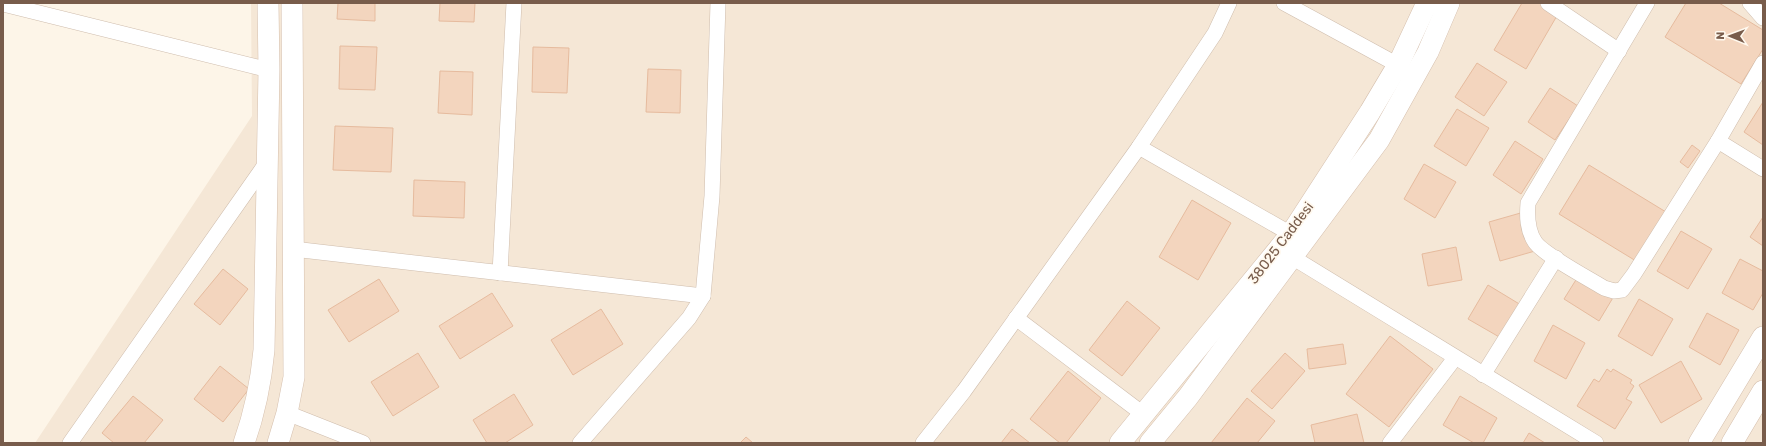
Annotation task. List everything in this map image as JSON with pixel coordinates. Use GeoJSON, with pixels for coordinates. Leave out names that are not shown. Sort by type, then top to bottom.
{"type":"FeatureCollection","features":[{"type":"Feature","properties":{"kind":"street"},"geometry":{"type":"LineString","coordinates":[[244,443],[254,414],[261,382],[264,350],[269,70],[268,3]]}},
{"type":"Feature","properties":{"kind":"street"},"geometry":{"type":"LineString","coordinates":[[278,443],[287,413],[294,377],[292,3]]}},
{"type":"Feature","properties":{"kind":"street"},"geometry":{"type":"LineString","coordinates":[[500,272],[514,3]]}},
{"type":"Feature","properties":{"kind":"street"},"geometry":{"type":"LineString","coordinates":[[580,443],[689,318],[703,296],[712,196],[718,3]]}},
{"type":"Feature","properties":{"kind":"street"},"geometry":{"type":"LineString","coordinates":[[923,443],[964,390],[1139,147],[1215,33],[1230,3]]}},
{"type":"Feature","properties":{"kind":"street"},"geometry":{"type":"LineString","coordinates":[[1284,3],[1398,65]]}},
{"type":"Feature","properties":{"kind":"street","name":"38025 Caddesi"},"geometry":{"type":"LineString","coordinates":[[1120,443],[1291,234],[1362,125],[1398,65],[1427,3]]}},
{"type":"Feature","properties":{"kind":"street","name":"38025 Caddesi"},"geometry":{"type":"LineString","coordinates":[[1150,443],[1188,397],[1379,140],[1428,52],[1449,3]]}},
{"type":"Feature","properties":{"kind":"street"},"geometry":{"type":"LineString","coordinates":[[1439,26],[1454,3]]}},
{"type":"Feature","properties":{"kind":"street"},"geometry":{"type":"LineString","coordinates":[[1548,3],[1619,51]]}},
{"type":"Feature","properties":{"kind":"street"},"geometry":{"type":"LineString","coordinates":[[1647,3],[1528,203],[1527,215],[1530,231],[1535,242],[1544,251],[1604,288],[1614,291],[1622,290],[1634,274],[1718,141],[1763,63]]}},
{"type":"Feature","properties":{"kind":"street"},"geometry":{"type":"LineString","coordinates":[[1750,3],[1763,18]]}},
{"type":"Feature","properties":{"kind":"street"},"geometry":{"type":"LineString","coordinates":[[3,4],[269,70]]}},
{"type":"Feature","properties":{"kind":"street"},"geometry":{"type":"LineString","coordinates":[[1718,141],[1763,169]]}},
{"type":"Feature","properties":{"kind":"street"},"geometry":{"type":"LineString","coordinates":[[1139,147],[1291,234]]}},
{"type":"Feature","properties":{"kind":"street"},"geometry":{"type":"LineString","coordinates":[[70,443],[267,162]]}},
{"type":"Feature","properties":{"kind":"street"},"geometry":{"type":"LineString","coordinates":[[293,249],[703,296]]}},
{"type":"Feature","properties":{"kind":"street"},"geometry":{"type":"LineString","coordinates":[[1292,257],[1596,443]]}},
{"type":"Feature","properties":{"kind":"street"},"geometry":{"type":"LineString","coordinates":[[1483,374],[1556,258]]}},
{"type":"Feature","properties":{"kind":"street"},"geometry":{"type":"LineString","coordinates":[[1016,318],[1143,414]]}},
{"type":"Feature","properties":{"kind":"street"},"geometry":{"type":"LineString","coordinates":[[1698,443],[1763,337]]}},
{"type":"Feature","properties":{"kind":"street"},"geometry":{"type":"LineString","coordinates":[[1390,443],[1455,358]]}},
{"type":"Feature","properties":{"kind":"street"},"geometry":{"type":"LineString","coordinates":[[1732,443],[1763,390]]}},
{"type":"Feature","properties":{"kind":"street"},"geometry":{"type":"LineString","coordinates":[[287,413],[363,443]]}},
{"type":"Feature","properties":{"kind":"shaded area"},"geometry":{"type":"Polygon","coordinates":[[[251,3],[1763,3],[1763,443],[35,443],[252,116],[251,3]]]}},
{"type":"Feature","properties":{"kind":"building"},"geometry":{"type":"Polygon","coordinates":[[[338,3],[375,3],[375,21],[337,19],[338,3]]]}},
{"type":"Feature","properties":{"kind":"building"},"geometry":{"type":"Polygon","coordinates":[[[440,3],[475,3],[474,22],[439,21],[440,3]]]}},
{"type":"Feature","properties":{"kind":"building"},"geometry":{"type":"Polygon","coordinates":[[[1522,3],[1539,3],[1558,14],[1526,69],[1494,50],[1522,3]]]}},
{"type":"Feature","properties":{"kind":"building"},"geometry":{"type":"Polygon","coordinates":[[[1686,3],[1719,3],[1763,30],[1763,49],[1741,84],[1665,37],[1686,3]]]}},
{"type":"Feature","properties":{"kind":"building"},"geometry":{"type":"Polygon","coordinates":[[[340,46],[377,47],[375,90],[339,89],[340,46]]]}},
{"type":"Feature","properties":{"kind":"building"},"geometry":{"type":"Polygon","coordinates":[[[533,47],[569,48],[567,93],[532,92],[533,47]]]}},
{"type":"Feature","properties":{"kind":"building"},"geometry":{"type":"Polygon","coordinates":[[[1477,63],[1507,82],[1484,116],[1455,97],[1477,63]]]}},
{"type":"Feature","properties":{"kind":"building"},"geometry":{"type":"Polygon","coordinates":[[[648,69],[681,70],[680,113],[646,112],[648,69]]]}},
{"type":"Feature","properties":{"kind":"building"},"geometry":{"type":"Polygon","coordinates":[[[440,71],[473,72],[472,115],[438,113],[440,71]]]}},
{"type":"Feature","properties":{"kind":"building"},"geometry":{"type":"Polygon","coordinates":[[[1550,88],[1578,106],[1555,140],[1528,122],[1550,88]]]}},
{"type":"Feature","properties":{"kind":"building"},"geometry":{"type":"Polygon","coordinates":[[[1763,102],[1763,145],[1744,132],[1763,102]]]}},
{"type":"Feature","properties":{"kind":"building"},"geometry":{"type":"Polygon","coordinates":[[[1457,109],[1489,128],[1466,166],[1434,146],[1457,109]]]}},
{"type":"Feature","properties":{"kind":"building"},"geometry":{"type":"Polygon","coordinates":[[[335,126],[393,128],[391,172],[333,170],[335,126]]]}},
{"type":"Feature","properties":{"kind":"building"},"geometry":{"type":"Polygon","coordinates":[[[1515,141],[1543,159],[1521,194],[1493,175],[1515,141]]]}},
{"type":"Feature","properties":{"kind":"building"},"geometry":{"type":"Polygon","coordinates":[[[1692,145],[1700,151],[1688,168],[1680,162],[1692,145]]]}},
{"type":"Feature","properties":{"kind":"building"},"geometry":{"type":"Polygon","coordinates":[[[1424,164],[1456,182],[1435,218],[1404,199],[1424,164]]]}},
{"type":"Feature","properties":{"kind":"building"},"geometry":{"type":"Polygon","coordinates":[[[1589,165],[1666,212],[1636,261],[1559,214],[1589,165]]]}},
{"type":"Feature","properties":{"kind":"building"},"geometry":{"type":"Polygon","coordinates":[[[414,180],[465,182],[464,218],[413,216],[414,180]]]}},
{"type":"Feature","properties":{"kind":"building"},"geometry":{"type":"Polygon","coordinates":[[[1192,200],[1231,223],[1198,280],[1159,257],[1192,200]]]}},
{"type":"Feature","properties":{"kind":"building"},"geometry":{"type":"Polygon","coordinates":[[[1524,212],[1535,251],[1500,261],[1489,222],[1524,212]]]}},
{"type":"Feature","properties":{"kind":"building"},"geometry":{"type":"Polygon","coordinates":[[[1763,217],[1763,246],[1750,237],[1763,217]]]}},
{"type":"Feature","properties":{"kind":"building"},"geometry":{"type":"Polygon","coordinates":[[[1681,231],[1712,249],[1688,289],[1657,271],[1681,231]]]}},
{"type":"Feature","properties":{"kind":"building"},"geometry":{"type":"Polygon","coordinates":[[[1456,247],[1462,280],[1428,286],[1422,254],[1456,247]]]}},
{"type":"Feature","properties":{"kind":"building"},"geometry":{"type":"Polygon","coordinates":[[[1740,259],[1763,271],[1763,293],[1753,310],[1722,293],[1740,259]]]}},
{"type":"Feature","properties":{"kind":"building"},"geometry":{"type":"Polygon","coordinates":[[[223,269],[248,289],[220,325],[194,304],[223,269]]]}},
{"type":"Feature","properties":{"kind":"building"},"geometry":{"type":"Polygon","coordinates":[[[1579,275],[1614,296],[1599,321],[1564,299],[1579,275]]]}},
{"type":"Feature","properties":{"kind":"building"},"geometry":{"type":"Polygon","coordinates":[[[379,279],[399,311],[349,342],[328,310],[379,279]]]}},
{"type":"Feature","properties":{"kind":"building"},"geometry":{"type":"Polygon","coordinates":[[[1488,285],[1521,305],[1501,338],[1468,319],[1488,285]]]}},
{"type":"Feature","properties":{"kind":"building"},"geometry":{"type":"Polygon","coordinates":[[[492,293],[513,326],[460,359],[439,326],[492,293]]]}},
{"type":"Feature","properties":{"kind":"building"},"geometry":{"type":"Polygon","coordinates":[[[1639,299],[1673,319],[1652,356],[1618,336],[1639,299]]]}},
{"type":"Feature","properties":{"kind":"building"},"geometry":{"type":"Polygon","coordinates":[[[1127,301],[1160,328],[1122,376],[1089,350],[1127,301]]]}},
{"type":"Feature","properties":{"kind":"building"},"geometry":{"type":"Polygon","coordinates":[[[601,309],[623,344],[573,375],[551,340],[601,309]]]}},
{"type":"Feature","properties":{"kind":"building"},"geometry":{"type":"Polygon","coordinates":[[[1707,313],[1739,330],[1720,365],[1689,347],[1707,313]]]}},
{"type":"Feature","properties":{"kind":"building"},"geometry":{"type":"Polygon","coordinates":[[[1553,325],[1585,343],[1566,379],[1534,361],[1553,325]]]}},
{"type":"Feature","properties":{"kind":"building"},"geometry":{"type":"Polygon","coordinates":[[[1390,336],[1433,369],[1389,427],[1346,394],[1390,336]]]}},
{"type":"Feature","properties":{"kind":"building"},"geometry":{"type":"Polygon","coordinates":[[[1343,344],[1346,364],[1309,369],[1307,349],[1343,344]]]}},
{"type":"Feature","properties":{"kind":"building"},"geometry":{"type":"Polygon","coordinates":[[[418,353],[439,387],[393,416],[371,382],[418,353]]]}},
{"type":"Feature","properties":{"kind":"building"},"geometry":{"type":"Polygon","coordinates":[[[1285,353],[1305,371],[1272,409],[1251,391],[1285,353]]]}},
{"type":"Feature","properties":{"kind":"building"},"geometry":{"type":"Polygon","coordinates":[[[1681,361],[1702,399],[1661,423],[1639,385],[1681,361]]]}},
{"type":"Feature","properties":{"kind":"building"},"geometry":{"type":"Polygon","coordinates":[[[220,366],[249,389],[223,422],[194,399],[220,366]]]}},
{"type":"Feature","properties":{"kind":"building"},"geometry":{"type":"Polygon","coordinates":[[[1607,369],[1611,372],[1613,369],[1632,380],[1630,383],[1634,386],[1626,399],[1632,402],[1615,429],[1577,406],[1594,379],[1599,382],[1607,369]]]}},
{"type":"Feature","properties":{"kind":"building"},"geometry":{"type":"Polygon","coordinates":[[[1068,371],[1101,398],[1066,443],[1060,443],[1030,419],[1068,371]]]}},
{"type":"Feature","properties":{"kind":"building"},"geometry":{"type":"Polygon","coordinates":[[[514,394],[533,425],[505,443],[487,443],[473,420],[514,394]]]}},
{"type":"Feature","properties":{"kind":"building"},"geometry":{"type":"Polygon","coordinates":[[[133,396],[163,420],[144,443],[114,443],[102,433],[133,396]]]}},
{"type":"Feature","properties":{"kind":"building"},"geometry":{"type":"Polygon","coordinates":[[[1460,396],[1497,418],[1483,443],[1474,443],[1443,425],[1460,396]]]}},
{"type":"Feature","properties":{"kind":"building"},"geometry":{"type":"Polygon","coordinates":[[[1247,398],[1275,421],[1257,443],[1211,443],[1247,398]]]}},
{"type":"Feature","properties":{"kind":"building"},"geometry":{"type":"Polygon","coordinates":[[[1357,414],[1364,443],[1315,443],[1311,425],[1357,414]]]}},
{"type":"Feature","properties":{"kind":"building"},"geometry":{"type":"Polygon","coordinates":[[[1012,429],[1030,443],[1001,443],[1012,429]]]}},
{"type":"Feature","properties":{"kind":"building"},"geometry":{"type":"Polygon","coordinates":[[[1529,433],[1545,443],[1523,443],[1529,433]]]}},
{"type":"Feature","properties":{"kind":"building"},"geometry":{"type":"Polygon","coordinates":[[[746,437],[753,443],[740,443],[746,437]]]}}]}
